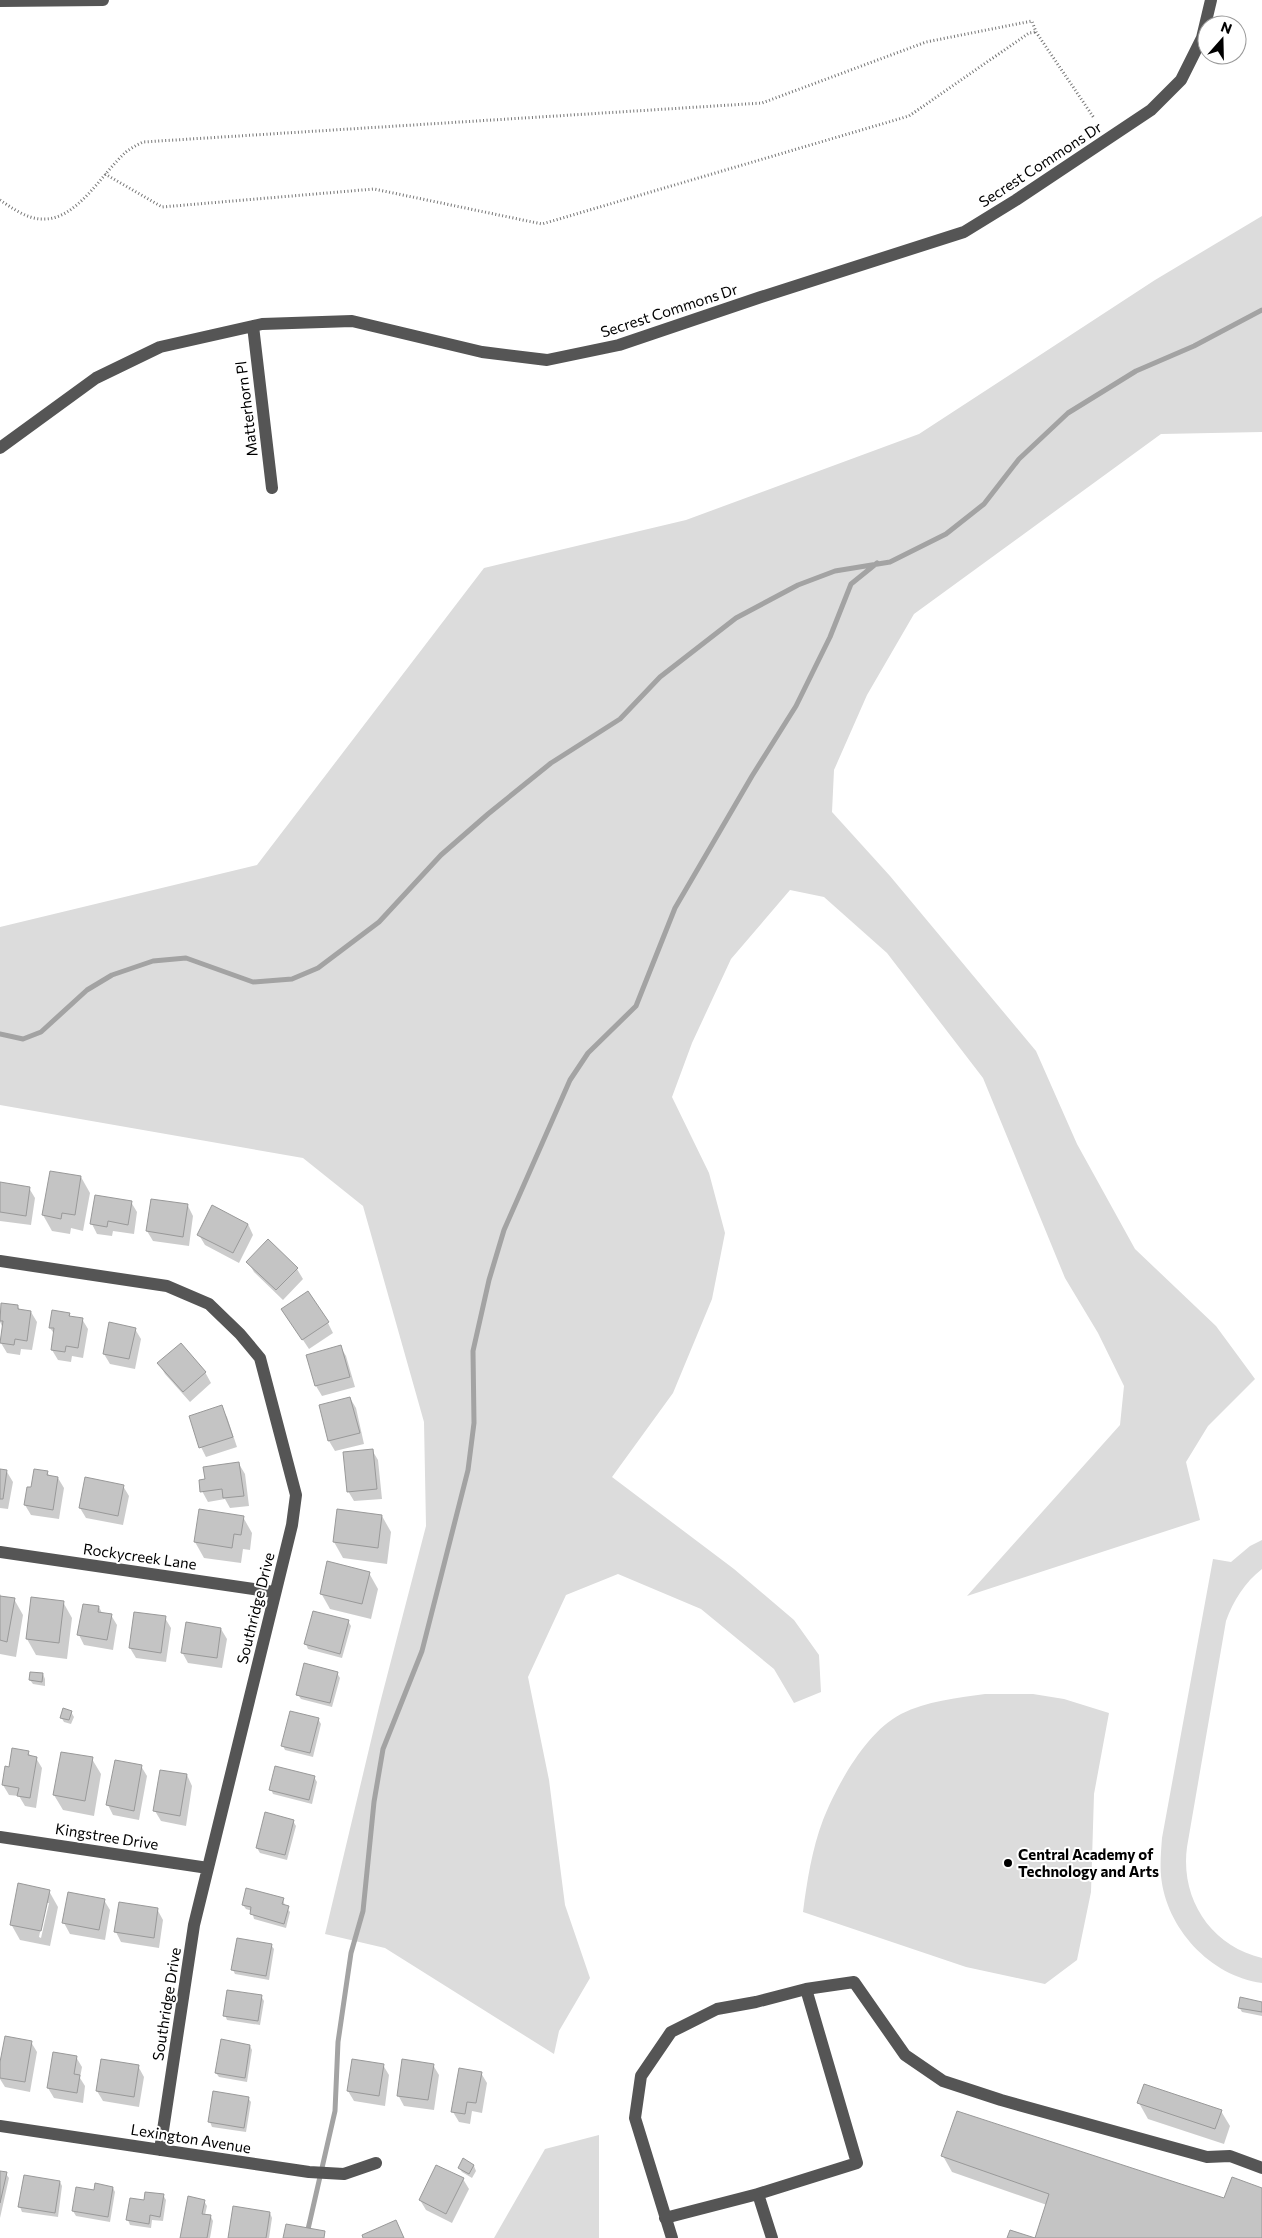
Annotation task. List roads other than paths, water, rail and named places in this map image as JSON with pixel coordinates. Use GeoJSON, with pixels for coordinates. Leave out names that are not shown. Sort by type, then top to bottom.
{"type":"FeatureCollection","features":[{"type":"Feature","properties":{"kind":"street"},"geometry":{"type":"LineString","coordinates":[[0,0],[103,0]]}},
{"type":"Feature","properties":{"kind":"street","name":"Secrest Commons Dr"},"geometry":{"type":"LineString","coordinates":[[0,448],[104,374],[160,347],[253,326],[262,324],[352,322],[482,352],[547,360],[619,345],[761,296],[964,232],[1016,200],[1151,110],[1181,80],[1202,38],[1211,0]]}},
{"type":"Feature","properties":{"kind":"street","name":"Matterhorn Pl"},"geometry":{"type":"LineString","coordinates":[[253,326],[272,488]]}},
{"type":"Feature","properties":{"kind":"street","name":"Southridge Drive"},"geometry":{"type":"LineString","coordinates":[[0,1261],[167,1286],[208,1304],[240,1334],[260,1358],[296,1495],[292,1525],[274,1592],[194,1925],[160,2150]]}},
{"type":"Feature","properties":{"kind":"street","name":"Rockycreek Lane"},"geometry":{"type":"LineString","coordinates":[[0,1552],[274,1592]]}},
{"type":"Feature","properties":{"kind":"street","name":"Kingstree Drive"},"geometry":{"type":"LineString","coordinates":[[0,1837],[208,1868]]}},
{"type":"Feature","properties":{"kind":"street"},"geometry":{"type":"LineString","coordinates":[[672,2238],[635,2118],[641,2076],[671,2032],[717,2009],[756,2002],[806,1989],[854,1982],[905,2055],[943,2081],[1001,2100],[1207,2157],[1230,2156],[1262,2168]]}},
{"type":"Feature","properties":{"kind":"street"},"geometry":{"type":"LineString","coordinates":[[666,2218],[758,2194],[857,2164],[806,1989]]}},
{"type":"Feature","properties":{"kind":"street","name":"Lexington Avenue"},"geometry":{"type":"LineString","coordinates":[[0,2126],[309,2172],[344,2174],[376,2163]]}},
{"type":"Feature","properties":{"kind":"street"},"geometry":{"type":"LineString","coordinates":[[758,2194],[772,2238]]}},
{"type":"Feature","properties":{"kind":"waterway"},"geometry":{"type":"LineString","coordinates":[[0,1034],[23,1039],[41,1032],[87,990],[112,975],[153,961],[186,958],[253,982],[292,979],[318,968],[379,922],[441,855],[488,814],[551,763],[620,719],[660,677],[736,618],[798,585],[835,571],[890,562],[946,534],[984,504],[1019,459],[1068,413],[1136,371],[1194,346],[1262,310]]}},
{"type":"Feature","properties":{"kind":"waterway"},"geometry":{"type":"LineString","coordinates":[[306,2238],[335,2111],[338,2042],[351,1953],[363,1911],[374,1802],[383,1749],[422,1651],[468,1470],[474,1423],[473,1351],[489,1280],[504,1230],[570,1080],[588,1053],[636,1006],[675,908],[752,776],[796,706],[830,637],[851,584],[877,563]]}},
{"type":"Feature","properties":{"kind":"place","name":"Central Academy of Technology and Arts"},"geometry":{"type":"Point","coordinates":[1008,1863]}}]}
